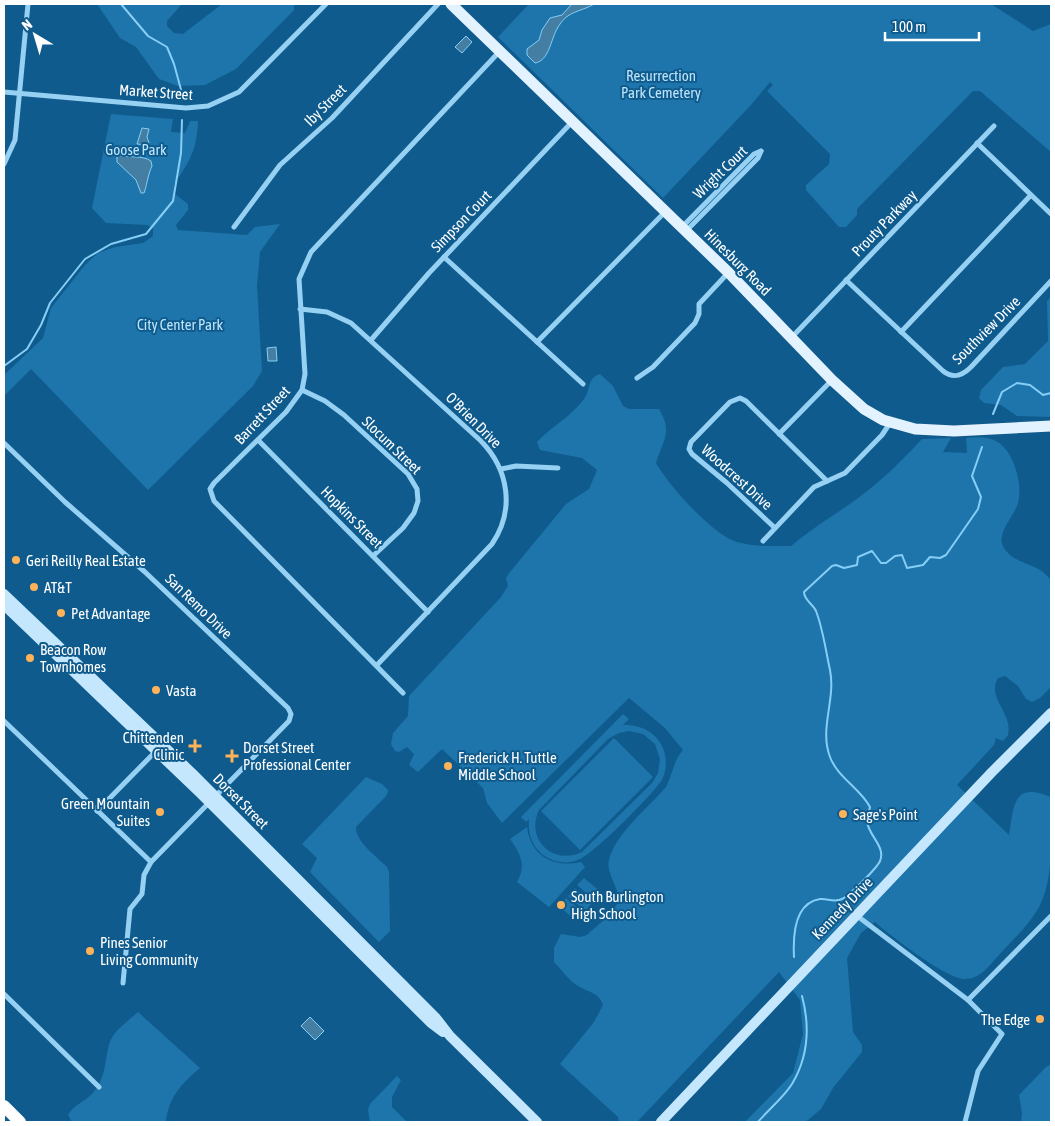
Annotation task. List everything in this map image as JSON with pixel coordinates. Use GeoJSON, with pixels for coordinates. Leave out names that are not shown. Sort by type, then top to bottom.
{"type":"FeatureCollection","features":[{"type":"Feature","properties":{"kind":"highway"},"geometry":{"type":"LineString","coordinates":[[4,1106],[20,1122]]}},
{"type":"Feature","properties":{"kind":"main road","name":"Hinesburg Road"},"geometry":{"type":"LineString","coordinates":[[451,4],[729,273],[832,380],[864,409],[890,423],[915,429],[954,431],[1051,426]]}},
{"type":"Feature","properties":{"kind":"main road","name":"Dorset Street"},"geometry":{"type":"LineString","coordinates":[[4,594],[436,1018],[450,1036],[537,1122]]}},
{"type":"Feature","properties":{"kind":"main road","name":"Dorset Street"},"geometry":{"type":"LineString","coordinates":[[4,605],[156,751],[212,800]]}},
{"type":"Feature","properties":{"kind":"main road","name":"Kennedy Drive"},"geometry":{"type":"LineString","coordinates":[[660,1121],[1049,715]]}},
{"type":"Feature","properties":{"kind":"street"},"geometry":{"type":"LineString","coordinates":[[4,164],[15,140],[21,93],[28,4]]}},
{"type":"Feature","properties":{"kind":"street","name":"Market Street"},"geometry":{"type":"LineString","coordinates":[[4,92],[186,108],[208,106],[228,99],[248,85],[326,4]]}},
{"type":"Feature","properties":{"kind":"street","name":"Iby Street"},"geometry":{"type":"LineString","coordinates":[[234,227],[280,165],[332,118],[438,4]]}},
{"type":"Feature","properties":{"kind":"street","name":"Barrett Street"},"geometry":{"type":"LineString","coordinates":[[403,693],[211,497],[210,489],[286,412],[302,390],[305,374],[299,279],[311,252],[500,51]]}},
{"type":"Feature","properties":{"kind":"street","name":"Simpson Court"},"geometry":{"type":"LineString","coordinates":[[371,340],[444,257],[573,122]]}},
{"type":"Feature","properties":{"kind":"street","name":"Prouty Parkway"},"geometry":{"type":"LineString","coordinates":[[792,338],[994,126]]}},
{"type":"Feature","properties":{"kind":"street"},"geometry":{"type":"LineString","coordinates":[[977,143],[1051,214]]}},
{"type":"Feature","properties":{"kind":"street","name":"Wright Court"},"geometry":{"type":"LineString","coordinates":[[761,150],[758,158],[684,229],[754,154],[761,150]]}},
{"type":"Feature","properties":{"kind":"street"},"geometry":{"type":"LineString","coordinates":[[901,332],[1031,194]]}},
{"type":"Feature","properties":{"kind":"street"},"geometry":{"type":"LineString","coordinates":[[537,342],[665,211]]}},
{"type":"Feature","properties":{"kind":"street"},"geometry":{"type":"LineString","coordinates":[[444,257],[583,384]]}},
{"type":"Feature","properties":{"kind":"street"},"geometry":{"type":"LineString","coordinates":[[637,378],[653,367],[695,323],[699,314],[699,304],[729,273]]}},
{"type":"Feature","properties":{"kind":"street","name":"Southview Drive"},"geometry":{"type":"LineString","coordinates":[[846,280],[946,373],[960,375],[971,367],[1051,281]]}},
{"type":"Feature","properties":{"kind":"street","name":"O'Brien Drive"},"geometry":{"type":"LineString","coordinates":[[300,309],[334,314],[351,323],[371,340],[481,441],[501,469],[506,488],[506,503],[498,533],[487,550],[377,665]]}},
{"type":"Feature","properties":{"kind":"street"},"geometry":{"type":"LineString","coordinates":[[779,434],[832,380]]}},
{"type":"Feature","properties":{"kind":"street","name":"Slocum Street"},"geometry":{"type":"LineString","coordinates":[[302,390],[338,410],[408,474],[415,483],[418,501],[414,514],[403,528],[373,556]]}},
{"type":"Feature","properties":{"kind":"street","name":"Woodcrest Drive"},"geometry":{"type":"LineString","coordinates":[[775,528],[728,483],[692,454],[688,446],[730,402],[736,399],[746,401],[827,481]]}},
{"type":"Feature","properties":{"kind":"street"},"geometry":{"type":"LineString","coordinates":[[763,541],[811,489],[846,473],[882,435],[890,423]]}},
{"type":"Feature","properties":{"kind":"street","name":"Hopkins Street"},"geometry":{"type":"LineString","coordinates":[[258,440],[428,612]]}},
{"type":"Feature","properties":{"kind":"street","name":"San Remo Drive"},"geometry":{"type":"LineString","coordinates":[[4,443],[65,502],[145,572],[290,711],[289,721],[212,800]]}},
{"type":"Feature","properties":{"kind":"street"},"geometry":{"type":"LineString","coordinates":[[501,469],[516,466],[558,468]]}},
{"type":"Feature","properties":{"kind":"street"},"geometry":{"type":"LineString","coordinates":[[5,722],[151,862]]}},
{"type":"Feature","properties":{"kind":"street"},"geometry":{"type":"LineString","coordinates":[[4,730],[5,722]]}},
{"type":"Feature","properties":{"kind":"street"},"geometry":{"type":"LineString","coordinates":[[97,811],[156,751]]}},
{"type":"Feature","properties":{"kind":"street"},"geometry":{"type":"LineString","coordinates":[[123,983],[130,909],[142,894],[144,875],[151,862],[212,800]]}},
{"type":"Feature","properties":{"kind":"street"},"geometry":{"type":"LineString","coordinates":[[856,915],[968,1000],[1002,1034],[978,1071],[965,1122]]}},
{"type":"Feature","properties":{"kind":"street"},"geometry":{"type":"LineString","coordinates":[[968,1000],[1051,916]]}},
{"type":"Feature","properties":{"kind":"street"},"geometry":{"type":"LineString","coordinates":[[4,994],[99,1087]]}},
{"type":"Feature","properties":{"kind":"green space"},"geometry":{"type":"Polygon","coordinates":[[[97,4],[182,4],[167,21],[167,26],[174,33],[183,34],[222,4],[294,4],[294,10],[236,69],[205,85],[178,86],[159,79],[136,47],[120,38],[97,4]]]}},
{"type":"Feature","properties":{"kind":"green space","name":"Resurrection Park Cemetery"},"geometry":{"type":"Polygon","coordinates":[[[529,4],[991,4],[1033,31],[1051,24],[1051,152],[980,91],[973,91],[857,209],[857,215],[846,227],[839,227],[806,190],[806,185],[829,164],[830,154],[767,91],[773,85],[770,82],[751,105],[663,198],[498,37],[529,4]]]}},
{"type":"Feature","properties":{"kind":"green space"},"geometry":{"type":"Polygon","coordinates":[[[111,114],[173,119],[171,132],[185,133],[190,121],[198,121],[192,155],[174,184],[175,194],[188,204],[188,210],[176,225],[178,230],[247,235],[255,227],[280,224],[260,252],[257,286],[262,371],[253,386],[148,490],[31,369],[4,396],[4,375],[43,338],[51,308],[85,265],[98,253],[115,247],[143,243],[153,236],[153,228],[147,225],[106,223],[92,208],[111,114]]]}},
{"type":"Feature","properties":{"kind":"green space"},"geometry":{"type":"Polygon","coordinates":[[[1051,297],[1051,417],[1017,416],[1001,405],[984,403],[979,398],[981,390],[1003,367],[1025,364],[1048,341],[1047,301],[1051,297]]]}},
{"type":"Feature","properties":{"kind":"green space"},"geometry":{"type":"Polygon","coordinates":[[[600,374],[613,386],[623,406],[629,409],[659,409],[666,430],[664,442],[656,463],[670,484],[716,530],[737,542],[750,545],[791,546],[872,487],[922,439],[951,438],[943,452],[967,453],[966,438],[981,437],[993,439],[1008,452],[1016,469],[1019,487],[1018,503],[1003,531],[1002,543],[1004,548],[1016,559],[1035,567],[1051,580],[1051,687],[1040,698],[1032,702],[1026,699],[1018,686],[1005,676],[998,678],[995,692],[1007,719],[1008,735],[1003,741],[996,738],[994,745],[957,785],[1009,835],[1014,806],[1022,794],[1029,792],[1051,797],[1050,869],[1038,909],[1024,928],[988,968],[975,977],[965,979],[956,977],[932,965],[875,922],[861,933],[847,958],[853,1032],[862,1045],[862,1052],[833,1088],[821,1109],[804,1122],[745,1122],[793,1073],[803,1034],[800,1000],[779,972],[637,1122],[619,1122],[618,1117],[560,1064],[594,1022],[603,1005],[599,997],[571,981],[554,962],[554,948],[561,934],[580,937],[587,935],[607,917],[617,904],[618,894],[608,866],[612,850],[633,821],[666,787],[677,759],[683,750],[665,728],[629,698],[502,823],[487,803],[483,788],[442,749],[418,772],[409,765],[414,754],[407,747],[399,752],[395,751],[391,744],[393,733],[408,716],[409,696],[501,597],[508,586],[506,578],[510,572],[566,504],[589,489],[597,470],[582,458],[540,450],[537,442],[579,405],[584,399],[593,378],[600,374]]]}},
{"type":"Feature","properties":{"kind":"green space"},"geometry":{"type":"Polygon","coordinates":[[[623,714],[629,719],[623,725],[644,729],[659,741],[664,749],[666,759],[662,780],[622,824],[596,848],[578,860],[559,862],[542,854],[535,847],[531,838],[529,819],[526,822],[521,817],[623,714]],[[629,731],[619,733],[608,739],[539,810],[536,831],[544,847],[552,853],[561,855],[582,852],[652,783],[658,773],[660,759],[655,744],[643,734],[629,731]]]}},
{"type":"Feature","properties":{"kind":"green space"},"geometry":{"type":"Polygon","coordinates":[[[614,738],[653,777],[580,850],[541,811],[614,738]]]}},
{"type":"Feature","properties":{"kind":"green space"},"geometry":{"type":"Polygon","coordinates":[[[366,777],[382,784],[388,790],[387,795],[356,827],[359,838],[387,867],[389,872],[390,931],[379,942],[310,872],[317,858],[302,844],[366,777]]]}},
{"type":"Feature","properties":{"kind":"green space"},"geometry":{"type":"Polygon","coordinates":[[[527,827],[533,846],[545,858],[562,863],[581,862],[585,867],[549,907],[517,882],[522,865],[517,849],[510,839],[527,827]]]}},
{"type":"Feature","properties":{"kind":"green space"},"geometry":{"type":"Polygon","coordinates":[[[584,878],[601,892],[594,900],[577,885],[584,878]]]}},
{"type":"Feature","properties":{"kind":"green space"},"geometry":{"type":"Polygon","coordinates":[[[575,888],[592,903],[585,911],[568,896],[575,888]]]}},
{"type":"Feature","properties":{"kind":"green space"},"geometry":{"type":"Polygon","coordinates":[[[566,898],[583,913],[576,921],[559,906],[566,898]]]}},
{"type":"Feature","properties":{"kind":"green space"},"geometry":{"type":"Polygon","coordinates":[[[138,1012],[200,1068],[187,1079],[173,1098],[167,1113],[166,1122],[72,1122],[68,1115],[93,1093],[99,1083],[111,1039],[121,1026],[138,1012]]]}},
{"type":"Feature","properties":{"kind":"green space"},"geometry":{"type":"Polygon","coordinates":[[[1051,1064],[1051,1122],[1021,1122],[1022,1113],[1019,1095],[1051,1064]]]}},
{"type":"Feature","properties":{"kind":"green space"},"geometry":{"type":"Polygon","coordinates":[[[397,1076],[401,1080],[392,1097],[392,1107],[407,1122],[370,1122],[368,1110],[370,1104],[397,1076]]]}},
{"type":"Feature","properties":{"kind":"shaded area"},"geometry":{"type":"Polygon","coordinates":[[[572,4],[594,4],[565,18],[557,29],[547,54],[535,63],[527,55],[527,49],[539,40],[542,30],[550,18],[562,15],[572,4]]]}},
{"type":"Feature","properties":{"kind":"shaded area"},"geometry":{"type":"Polygon","coordinates":[[[466,36],[472,42],[462,53],[455,47],[466,36]]]}},
{"type":"Feature","properties":{"kind":"shaded area"},"geometry":{"type":"Polygon","coordinates":[[[142,128],[149,129],[147,137],[149,143],[147,145],[137,144],[142,128]]]}},
{"type":"Feature","properties":{"kind":"shaded area"},"geometry":{"type":"Polygon","coordinates":[[[117,155],[144,158],[151,161],[152,166],[144,193],[141,193],[136,180],[117,162],[117,155]]]}},
{"type":"Feature","properties":{"kind":"shaded area"},"geometry":{"type":"Polygon","coordinates":[[[276,347],[277,361],[268,361],[267,348],[276,347]]]}},
{"type":"Feature","properties":{"kind":"shaded area"},"geometry":{"type":"Polygon","coordinates":[[[310,1017],[324,1031],[315,1040],[301,1026],[310,1017]]]}},
{"type":"Feature","properties":{"kind":"waterway"},"geometry":{"type":"LineString","coordinates":[[121,4],[148,36],[167,47],[183,97]]}},
{"type":"Feature","properties":{"kind":"waterway"},"geometry":{"type":"LineString","coordinates":[[4,366],[27,349],[41,325],[50,303],[85,259],[111,244],[146,234],[173,201],[181,153],[182,120]]}},
{"type":"Feature","properties":{"kind":"waterway"},"geometry":{"type":"LineString","coordinates":[[993,414],[1002,392],[1017,383],[1030,385],[1043,395],[1051,393]]}},
{"type":"Feature","properties":{"kind":"waterway"},"geometry":{"type":"LineString","coordinates":[[794,957],[795,931],[800,914],[805,907],[811,902],[820,899],[836,901],[846,897],[874,869],[881,856],[879,846],[868,827],[870,807],[861,794],[838,771],[830,757],[826,735],[831,692],[830,670],[818,618],[815,609],[805,597],[804,592],[832,566],[836,565],[844,568],[857,565],[858,557],[872,551],[881,563],[886,563],[895,556],[902,555],[907,568],[923,565],[930,557],[940,558],[946,555],[978,509],[981,497],[972,476],[982,447]]}},
{"type":"Feature","properties":{"kind":"waterway"},"geometry":{"type":"LineString","coordinates":[[758,1122],[789,1089],[801,1063],[807,1030],[802,996]]}},
{"type":"Feature","properties":{"kind":"place","name":"Geri Reilly Real Estate"},"geometry":{"type":"Point","coordinates":[16,560]}},
{"type":"Feature","properties":{"kind":"place","name":"AT&T"},"geometry":{"type":"Point","coordinates":[34,587]}},
{"type":"Feature","properties":{"kind":"place","name":"Pet Advantage"},"geometry":{"type":"Point","coordinates":[61,613]}},
{"type":"Feature","properties":{"kind":"place","name":"Beacon Row Townhomes"},"geometry":{"type":"Point","coordinates":[30,658]}},
{"type":"Feature","properties":{"kind":"place","name":"Vasta"},"geometry":{"type":"Point","coordinates":[156,690]}},
{"type":"Feature","properties":{"kind":"place","name":"Chittenden Clinic"},"geometry":{"type":"Point","coordinates":[195,746]}},
{"type":"Feature","properties":{"kind":"place","name":"Dorset Street Professional Center"},"geometry":{"type":"Point","coordinates":[232,756]}},
{"type":"Feature","properties":{"kind":"place","name":"Frederick H. Tuttle Middle School"},"geometry":{"type":"Point","coordinates":[448,766]}},
{"type":"Feature","properties":{"kind":"place","name":"Green Mountain Suites"},"geometry":{"type":"Point","coordinates":[160,812]}},
{"type":"Feature","properties":{"kind":"place","name":"Sage's Point"},"geometry":{"type":"Point","coordinates":[843,814]}},
{"type":"Feature","properties":{"kind":"place","name":"South Burlington High School"},"geometry":{"type":"Point","coordinates":[561,905]}},
{"type":"Feature","properties":{"kind":"place","name":"Pines Senior Living Community"},"geometry":{"type":"Point","coordinates":[90,951]}},
{"type":"Feature","properties":{"kind":"place","name":"The Edge"},"geometry":{"type":"Point","coordinates":[1040,1019]}},
{"type":"Feature","properties":{"kind":"park label","name":"Goose Park"},"geometry":{"type":"Point","coordinates":[136,149]}},
{"type":"Feature","properties":{"kind":"park label","name":"City Center Park"},"geometry":{"type":"Point","coordinates":[180,324]}}]}
